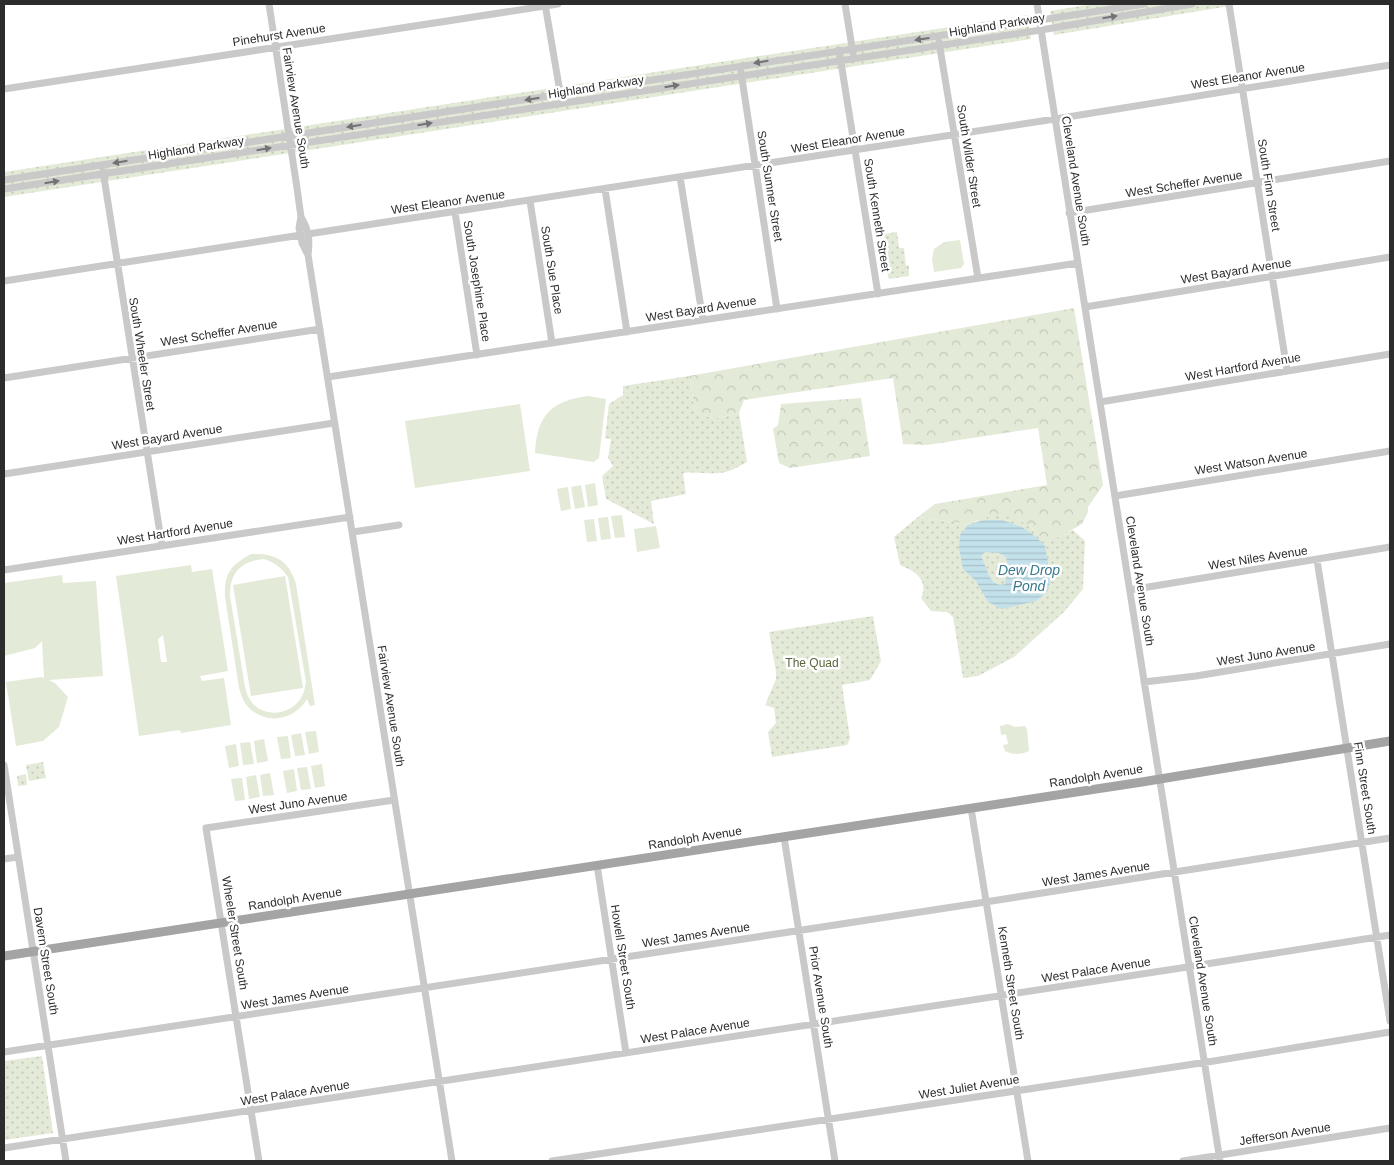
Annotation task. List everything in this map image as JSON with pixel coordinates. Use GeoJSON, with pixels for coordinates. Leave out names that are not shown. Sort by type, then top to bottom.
{"type":"FeatureCollection","features":[{"type":"Feature","properties":{"kind":"main road","name":"Randolph Avenue"},"geometry":{"type":"LineString","coordinates":[[4,956],[1159,779],[1390,741]]}},
{"type":"Feature","properties":{"kind":"street","name":"Fairview Avenue South"},"geometry":{"type":"LineString","coordinates":[[269,4],[301,216],[300,228],[305,235],[302,243],[308,255],[328,377],[452,1161]]}},
{"type":"Feature","properties":{"kind":"street","name":"Pinehurst Avenue"},"geometry":{"type":"LineString","coordinates":[[4,89],[558,4]]}},
{"type":"Feature","properties":{"kind":"street"},"geometry":{"type":"LineString","coordinates":[[845,4],[854,58]]}},
{"type":"Feature","properties":{"kind":"street","name":"Cleveland Avenue South"},"geometry":{"type":"LineString","coordinates":[[1037,4],[1220,1158]]}},
{"type":"Feature","properties":{"kind":"street","name":"Highland Parkway"},"geometry":{"type":"LineString","coordinates":[[4,180],[1144,4]]}},
{"type":"Feature","properties":{"kind":"street","name":"Highland Parkway"},"geometry":{"type":"LineString","coordinates":[[4,189],[1041,30],[1192,4]]}},
{"type":"Feature","properties":{"kind":"street","name":"South Finn Street"},"geometry":{"type":"LineString","coordinates":[[1229,4],[1287,370]]}},
{"type":"Feature","properties":{"kind":"street"},"geometry":{"type":"LineString","coordinates":[[545,5],[562,103]]}},
{"type":"Feature","properties":{"kind":"street","name":"South Wilder Street"},"geometry":{"type":"LineString","coordinates":[[938,36],[978,278]]}},
{"type":"Feature","properties":{"kind":"street","name":"South Kenneth Street"},"geometry":{"type":"LineString","coordinates":[[839,50],[878,294]]}},
{"type":"Feature","properties":{"kind":"street","name":"West Eleanor Avenue"},"geometry":{"type":"LineString","coordinates":[[4,281],[755,166],[1390,64]]}},
{"type":"Feature","properties":{"kind":"street","name":"South Sumner Street"},"geometry":{"type":"LineString","coordinates":[[740,66],[777,309]]}},
{"type":"Feature","properties":{"kind":"street","name":"West Scheffer Avenue"},"geometry":{"type":"LineString","coordinates":[[1069,213],[1390,161]]}},
{"type":"Feature","properties":{"kind":"street","name":"South Wheeler Street"},"geometry":{"type":"LineString","coordinates":[[102,165],[162,546]]}},
{"type":"Feature","properties":{"kind":"street"},"geometry":{"type":"LineString","coordinates":[[680,177],[703,320]]}},
{"type":"Feature","properties":{"kind":"street"},"geometry":{"type":"LineString","coordinates":[[605,189],[627,332]]}},
{"type":"Feature","properties":{"kind":"street","name":"South Sue Place"},"geometry":{"type":"LineString","coordinates":[[530,201],[552,343]]}},
{"type":"Feature","properties":{"kind":"street","name":"South Josephine Place"},"geometry":{"type":"LineString","coordinates":[[455,212],[477,354]]}},
{"type":"Feature","properties":{"kind":"street","name":"West Bayard Avenue"},"geometry":{"type":"LineString","coordinates":[[1085,307],[1390,258]]}},
{"type":"Feature","properties":{"kind":"street","name":"West Bayard Avenue"},"geometry":{"type":"LineString","coordinates":[[328,377],[1078,263]]}},
{"type":"Feature","properties":{"kind":"street","name":"West Scheffer Avenue"},"geometry":{"type":"LineString","coordinates":[[4,378],[320,329]]}},
{"type":"Feature","properties":{"kind":"street","name":"West Hartford Avenue"},"geometry":{"type":"LineString","coordinates":[[1100,402],[1390,354]]}},
{"type":"Feature","properties":{"kind":"street","name":"West Bayard Avenue"},"geometry":{"type":"LineString","coordinates":[[4,474],[334,423]]}},
{"type":"Feature","properties":{"kind":"street","name":"West Watson Avenue"},"geometry":{"type":"LineString","coordinates":[[1115,496],[1390,450]]}},
{"type":"Feature","properties":{"kind":"street","name":"West Hartford Avenue"},"geometry":{"type":"LineString","coordinates":[[4,570],[350,517]]}},
{"type":"Feature","properties":{"kind":"street"},"geometry":{"type":"LineString","coordinates":[[353,532],[399,524]]}},
{"type":"Feature","properties":{"kind":"street","name":"West Niles Avenue"},"geometry":{"type":"LineString","coordinates":[[1130,590],[1390,547]]}},
{"type":"Feature","properties":{"kind":"street","name":"Finn Street South"},"geometry":{"type":"LineString","coordinates":[[1317,560],[1390,1021]]}},
{"type":"Feature","properties":{"kind":"street","name":"West Juno Avenue"},"geometry":{"type":"LineString","coordinates":[[1144,682],[1196,676],[1390,644]]}},
{"type":"Feature","properties":{"kind":"street","name":"Davern Street South"},"geometry":{"type":"LineString","coordinates":[[4,765],[66,1161]]}},
{"type":"Feature","properties":{"kind":"street","name":"West Juno Avenue"},"geometry":{"type":"LineString","coordinates":[[206,828],[394,800]]}},
{"type":"Feature","properties":{"kind":"street","name":"Kenneth Street South"},"geometry":{"type":"LineString","coordinates":[[971,808],[1028,1161]]}},
{"type":"Feature","properties":{"kind":"street","name":"Wheeler Street South"},"geometry":{"type":"LineString","coordinates":[[206,828],[260,1161]]}},
{"type":"Feature","properties":{"kind":"street","name":"Prior Avenue South"},"geometry":{"type":"LineString","coordinates":[[784,837],[835,1161]]}},
{"type":"Feature","properties":{"kind":"street","name":"West James Avenue"},"geometry":{"type":"LineString","coordinates":[[4,1052],[799,931],[1390,838]]}},
{"type":"Feature","properties":{"kind":"street"},"geometry":{"type":"LineString","coordinates":[[4,859],[18,857]]}},
{"type":"Feature","properties":{"kind":"street","name":"Howell Street South"},"geometry":{"type":"LineString","coordinates":[[597,866],[626,1053]]}},
{"type":"Feature","properties":{"kind":"street","name":"West Palace Avenue"},"geometry":{"type":"LineString","coordinates":[[4,1148],[1189,967],[1390,934]]}},
{"type":"Feature","properties":{"kind":"street","name":"West Juliet Avenue"},"geometry":{"type":"LineString","coordinates":[[552,1161],[829,1120],[1390,1032]]}},
{"type":"Feature","properties":{"kind":"street","name":"Jefferson Avenue"},"geometry":{"type":"LineString","coordinates":[[1183,1161],[1220,1158],[1390,1128]]}},
{"type":"Feature","properties":{"kind":"green space"},"geometry":{"type":"Polygon","coordinates":[[[1093,4],[1242,4],[1054,35],[1050,11],[1093,4]]]}},
{"type":"Feature","properties":{"kind":"green space"},"geometry":{"type":"Polygon","coordinates":[[[1027,15],[1031,39],[4,197],[4,172],[1027,15]]]}},
{"type":"Feature","properties":{"kind":"green space"},"geometry":{"type":"Polygon","coordinates":[[[897,232],[899,248],[904,248],[906,266],[909,265],[909,276],[889,279],[884,261],[884,251],[886,250],[884,234],[897,232]]]}},
{"type":"Feature","properties":{"kind":"green space"},"geometry":{"type":"Polygon","coordinates":[[[960,240],[964,264],[961,268],[934,272],[932,259],[934,249],[944,242],[960,240]]]}},
{"type":"Feature","properties":{"kind":"green space"},"geometry":{"type":"Polygon","coordinates":[[[1074,308],[1103,485],[1088,507],[1088,512],[1082,524],[1049,543],[1035,533],[1030,525],[978,520],[968,524],[918,517],[935,504],[1047,485],[1038,428],[927,445],[903,444],[893,378],[744,400],[739,413],[721,417],[708,417],[695,411],[689,376],[1074,308]]]}},
{"type":"Feature","properties":{"kind":"green space"},"geometry":{"type":"Polygon","coordinates":[[[689,376],[695,411],[713,418],[739,413],[747,462],[724,472],[683,473],[686,494],[651,501],[654,524],[606,499],[602,476],[613,466],[608,458],[611,439],[605,438],[609,404],[623,395],[623,386],[689,376]]]}},
{"type":"Feature","properties":{"kind":"green space"},"geometry":{"type":"Polygon","coordinates":[[[588,396],[606,399],[599,458],[594,462],[535,453],[539,429],[548,412],[564,402],[588,396]]]}},
{"type":"Feature","properties":{"kind":"green space"},"geometry":{"type":"Polygon","coordinates":[[[861,398],[870,456],[790,468],[779,463],[773,429],[778,425],[781,404],[861,398]]]}},
{"type":"Feature","properties":{"kind":"green space"},"geometry":{"type":"Polygon","coordinates":[[[520,404],[530,471],[415,488],[405,421],[520,404]]]}},
{"type":"Feature","properties":{"kind":"green space"},"geometry":{"type":"Polygon","coordinates":[[[595,483],[598,505],[588,507],[585,485],[595,483]]]}},
{"type":"Feature","properties":{"kind":"green space"},"geometry":{"type":"Polygon","coordinates":[[[581,485],[585,507],[575,509],[571,487],[581,485]]]}},
{"type":"Feature","properties":{"kind":"green space"},"geometry":{"type":"Polygon","coordinates":[[[568,487],[571,509],[561,511],[557,489],[568,487]]]}},
{"type":"Feature","properties":{"kind":"green space"},"geometry":{"type":"Polygon","coordinates":[[[622,515],[625,537],[615,538],[611,516],[622,515]]]}},
{"type":"Feature","properties":{"kind":"green space"},"geometry":{"type":"Polygon","coordinates":[[[1003,515],[1030,525],[1035,533],[1049,542],[1073,530],[1085,541],[1083,589],[1064,612],[1014,657],[978,676],[963,678],[953,617],[947,612],[931,611],[921,598],[923,592],[922,581],[911,570],[900,565],[894,537],[918,517],[968,524],[991,516],[1003,515]]]}},
{"type":"Feature","properties":{"kind":"green space"},"geometry":{"type":"Polygon","coordinates":[[[608,517],[611,539],[601,540],[598,518],[608,517]]]}},
{"type":"Feature","properties":{"kind":"green space"},"geometry":{"type":"Polygon","coordinates":[[[594,519],[597,541],[587,542],[584,520],[594,519]]]}},
{"type":"Feature","properties":{"kind":"green space"},"geometry":{"type":"Polygon","coordinates":[[[656,526],[660,548],[637,552],[634,529],[656,526]]]}},
{"type":"Feature","properties":{"kind":"green space"},"geometry":{"type":"Polygon","coordinates":[[[251,554],[267,555],[280,560],[289,569],[296,584],[315,705],[310,706],[307,699],[294,713],[277,718],[268,718],[252,710],[242,698],[239,688],[225,589],[230,571],[238,562],[251,554]],[[264,559],[249,562],[238,570],[232,581],[230,596],[245,687],[248,695],[254,705],[260,709],[275,713],[290,709],[296,704],[303,694],[306,682],[288,577],[275,564],[264,559]]]}},
{"type":"Feature","properties":{"kind":"green space"},"geometry":{"type":"Polygon","coordinates":[[[191,565],[192,572],[212,569],[228,671],[200,676],[202,681],[224,678],[231,725],[181,733],[180,730],[139,736],[116,576],[191,565]],[[163,635],[158,639],[161,662],[167,662],[163,635]]]}},
{"type":"Feature","properties":{"kind":"green space"},"geometry":{"type":"Polygon","coordinates":[[[62,575],[63,583],[96,581],[103,676],[49,680],[55,683],[68,697],[59,727],[43,741],[16,746],[6,682],[44,678],[42,641],[35,648],[4,656],[4,583],[62,575]]]}},
{"type":"Feature","properties":{"kind":"green space"},"geometry":{"type":"Polygon","coordinates":[[[285,576],[303,688],[251,696],[233,585],[285,576]]]}},
{"type":"Feature","properties":{"kind":"green space","name":"The Quad"},"geometry":{"type":"Polygon","coordinates":[[[873,616],[881,661],[870,680],[842,685],[850,738],[847,745],[772,757],[768,732],[776,723],[774,708],[765,705],[776,679],[776,672],[769,632],[873,616]]]}},
{"type":"Feature","properties":{"kind":"green space"},"geometry":{"type":"Polygon","coordinates":[[[1008,724],[1015,727],[1025,726],[1029,751],[1017,754],[1005,751],[1003,745],[1008,744],[1006,734],[1001,735],[1000,726],[1008,724]]]}},
{"type":"Feature","properties":{"kind":"green space"},"geometry":{"type":"Polygon","coordinates":[[[316,731],[319,752],[309,754],[305,732],[316,731]]]}},
{"type":"Feature","properties":{"kind":"green space"},"geometry":{"type":"Polygon","coordinates":[[[301,733],[305,755],[295,756],[291,735],[301,733]]]}},
{"type":"Feature","properties":{"kind":"green space"},"geometry":{"type":"Polygon","coordinates":[[[288,736],[291,758],[281,759],[277,737],[288,736]]]}},
{"type":"Feature","properties":{"kind":"green space"},"geometry":{"type":"Polygon","coordinates":[[[264,739],[268,761],[257,763],[254,741],[264,739]]]}},
{"type":"Feature","properties":{"kind":"green space"},"geometry":{"type":"Polygon","coordinates":[[[250,742],[254,764],[243,765],[240,743],[250,742]]]}},
{"type":"Feature","properties":{"kind":"green space"},"geometry":{"type":"Polygon","coordinates":[[[236,744],[239,766],[229,768],[225,746],[236,744]]]}},
{"type":"Feature","properties":{"kind":"green space"},"geometry":{"type":"Polygon","coordinates":[[[43,762],[46,778],[29,781],[26,765],[43,762]]]}},
{"type":"Feature","properties":{"kind":"green space"},"geometry":{"type":"Polygon","coordinates":[[[322,764],[325,786],[315,788],[311,766],[322,764]]]}},
{"type":"Feature","properties":{"kind":"green space"},"geometry":{"type":"Polygon","coordinates":[[[307,767],[311,789],[301,790],[297,768],[307,767]]]}},
{"type":"Feature","properties":{"kind":"green space"},"geometry":{"type":"Polygon","coordinates":[[[294,769],[297,791],[287,793],[283,771],[294,769]]]}},
{"type":"Feature","properties":{"kind":"green space"},"geometry":{"type":"Polygon","coordinates":[[[270,773],[274,795],[263,796],[260,775],[270,773]]]}},
{"type":"Feature","properties":{"kind":"green space"},"geometry":{"type":"Polygon","coordinates":[[[26,774],[27,785],[18,786],[17,776],[26,774]]]}},
{"type":"Feature","properties":{"kind":"green space"},"geometry":{"type":"Polygon","coordinates":[[[256,775],[260,797],[249,799],[246,777],[256,775]]]}},
{"type":"Feature","properties":{"kind":"green space"},"geometry":{"type":"Polygon","coordinates":[[[242,778],[245,800],[235,801],[231,779],[242,778]]]}},
{"type":"Feature","properties":{"kind":"green space"},"geometry":{"type":"Polygon","coordinates":[[[42,1056],[53,1133],[4,1140],[4,1061],[42,1056]]]}},
{"type":"Feature","properties":{"kind":"water","name":"Dew Drop Pond"},"geometry":{"type":"Polygon","coordinates":[[[984,520],[1002,520],[1022,527],[1036,537],[1045,546],[1051,579],[1047,592],[1036,601],[1002,609],[988,602],[976,581],[963,569],[959,548],[960,535],[968,525],[984,520]],[[985,552],[981,556],[989,576],[995,583],[1000,585],[1005,584],[1008,569],[1006,557],[999,553],[985,552]]]}}]}
